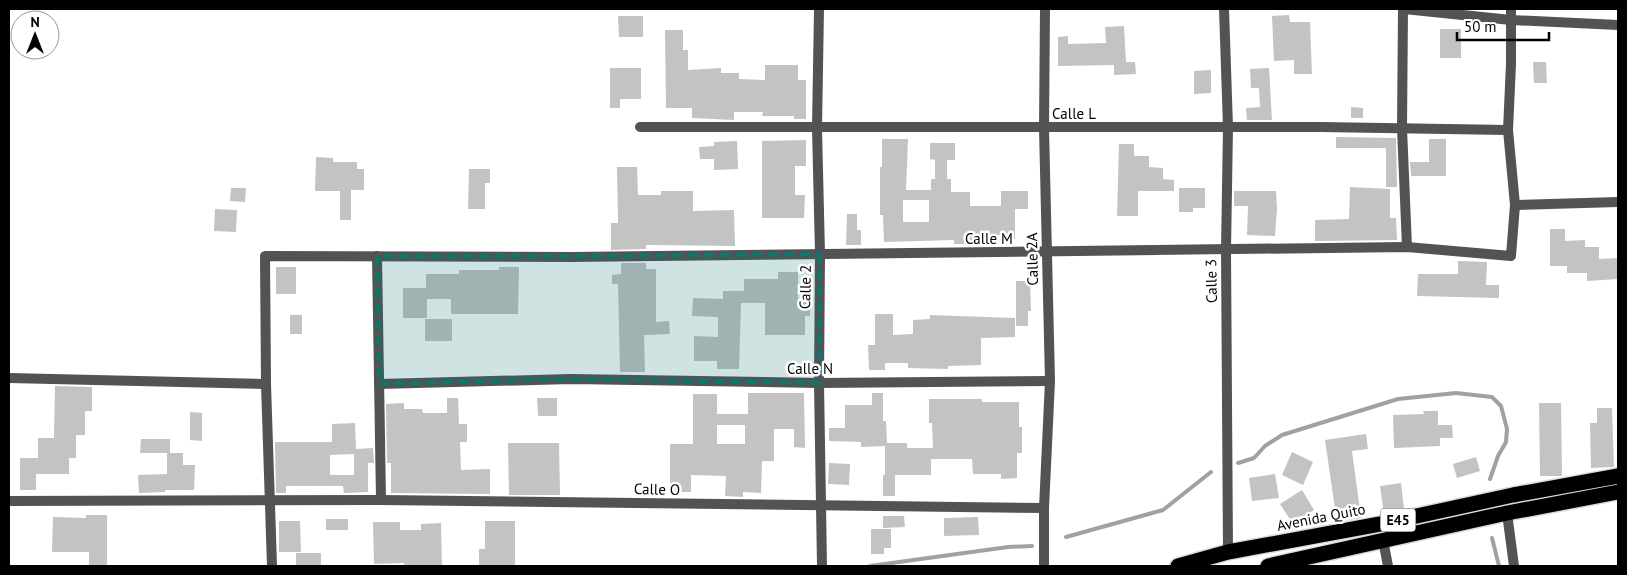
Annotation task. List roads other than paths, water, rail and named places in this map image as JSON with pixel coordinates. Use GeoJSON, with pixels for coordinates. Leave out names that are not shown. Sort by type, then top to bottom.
{"type":"FeatureCollection","features":[{"type":"Feature","properties":{"kind":"highway","name":"Avenida Quito"},"geometry":{"type":"LineString","coordinates":[[1178,566],[1228,552],[1380,524],[1513,494],[1618,476]]}},
{"type":"Feature","properties":{"kind":"highway","name":"E45"},"geometry":{"type":"LineString","coordinates":[[1268,566],[1507,513],[1618,492]]}},
{"type":"Feature","properties":{"kind":"street","name":"Calle 2"},"geometry":{"type":"LineString","coordinates":[[819,9],[817,128],[820,254],[819,383],[822,566]]}},
{"type":"Feature","properties":{"kind":"street","name":"Calle 2A"},"geometry":{"type":"LineString","coordinates":[[1044,566],[1044,508],[1050,381],[1044,128],[1045,9]]}},
{"type":"Feature","properties":{"kind":"street","name":"Calle 3"},"geometry":{"type":"LineString","coordinates":[[1224,9],[1228,127],[1226,250],[1228,552]]}},
{"type":"Feature","properties":{"kind":"street"},"geometry":{"type":"LineString","coordinates":[[1407,247],[1402,128],[1403,9],[1511,14],[1618,25]]}},
{"type":"Feature","properties":{"kind":"street"},"geometry":{"type":"LineString","coordinates":[[1511,14],[1508,130],[1515,205],[1618,202]]}},
{"type":"Feature","properties":{"kind":"street","name":"Calle L"},"geometry":{"type":"LineString","coordinates":[[640,127],[1228,127],[1508,130]]}},
{"type":"Feature","properties":{"kind":"street","name":"Calle M"},"geometry":{"type":"LineString","coordinates":[[266,384],[265,256],[572,257],[1407,247],[1511,256],[1515,205]]}},
{"type":"Feature","properties":{"kind":"street"},"geometry":{"type":"LineString","coordinates":[[377,256],[380,500]]}},
{"type":"Feature","properties":{"kind":"street"},"geometry":{"type":"LineString","coordinates":[[9,378],[266,384],[272,566]]}},
{"type":"Feature","properties":{"kind":"street","name":"Calle N"},"geometry":{"type":"LineString","coordinates":[[379,384],[571,379],[819,383],[1050,381]]}},
{"type":"Feature","properties":{"kind":"street","name":"Calle O"},"geometry":{"type":"LineString","coordinates":[[9,501],[380,500],[1044,508]]}},
{"type":"Feature","properties":{"kind":"street"},"geometry":{"type":"LineString","coordinates":[[1507,513],[1514,566]]}},
{"type":"Feature","properties":{"kind":"street"},"geometry":{"type":"LineString","coordinates":[[1383,540],[1388,566]]}},
{"type":"Feature","properties":{"kind":"waterway"},"geometry":{"type":"LineString","coordinates":[[1238,463],[1254,458],[1265,446],[1282,435],[1398,399],[1456,393],[1492,397],[1501,406],[1507,429],[1506,442],[1498,456],[1490,479]]}},
{"type":"Feature","properties":{"kind":"waterway"},"geometry":{"type":"LineString","coordinates":[[1066,537],[1163,510],[1211,472]]}},
{"type":"Feature","properties":{"kind":"waterway"},"geometry":{"type":"LineString","coordinates":[[1492,538],[1499,566]]}},
{"type":"Feature","properties":{"kind":"waterway"},"geometry":{"type":"LineString","coordinates":[[870,566],[1008,547],[1032,546]]}}]}
